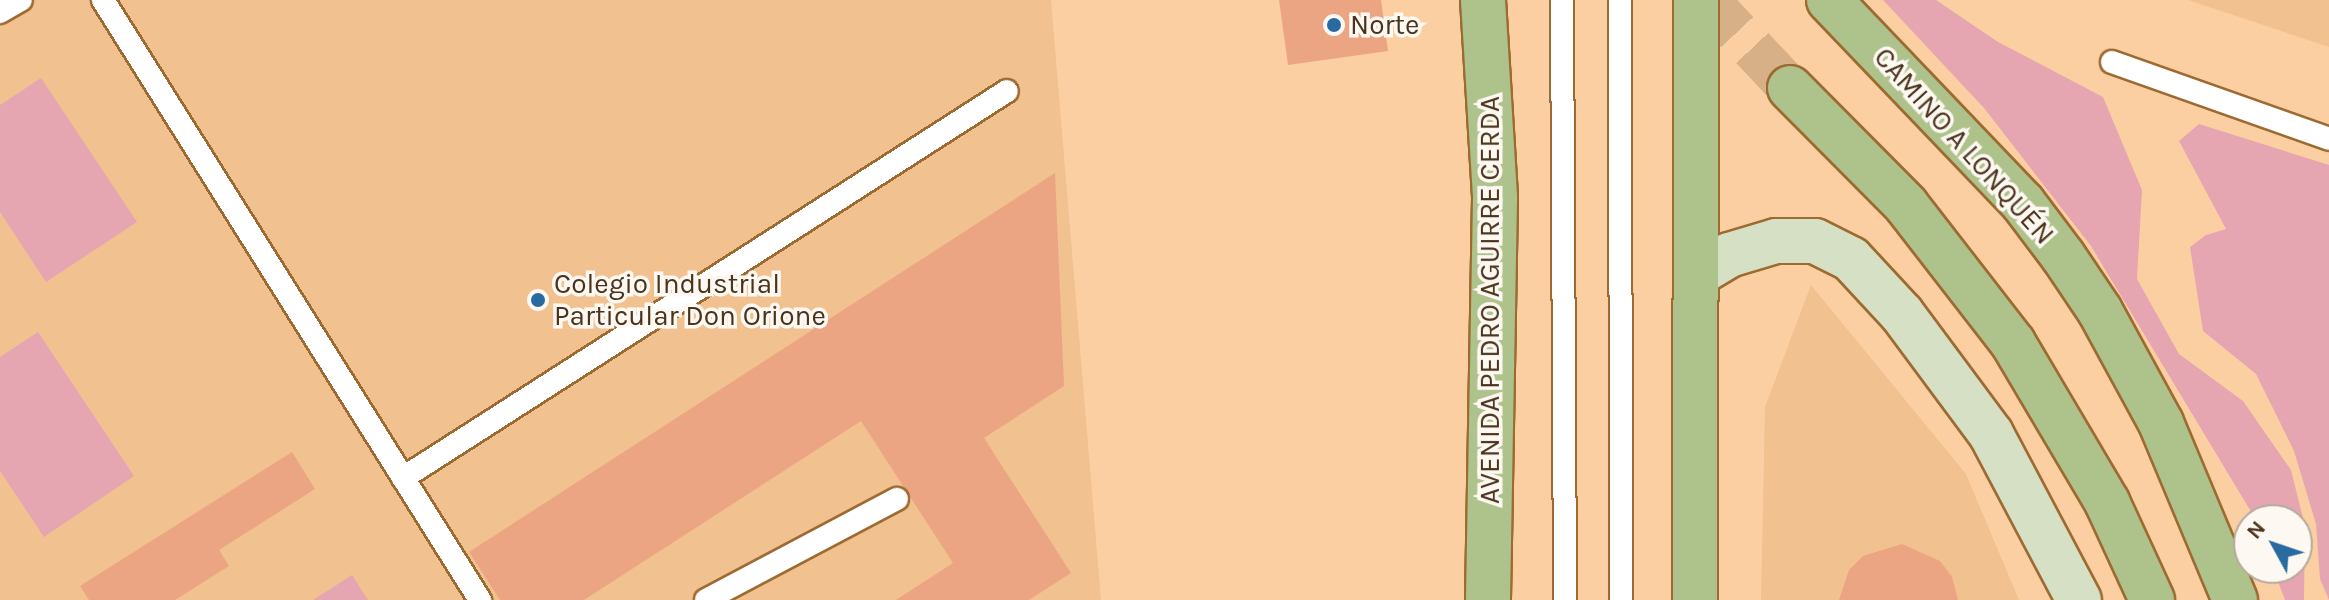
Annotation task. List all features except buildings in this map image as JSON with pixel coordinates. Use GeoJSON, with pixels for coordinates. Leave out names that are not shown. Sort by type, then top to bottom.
{"type":"FeatureCollection","features":[{"type":"Feature","properties":{"kind":"main road","name":"AVENIDA PEDRO AGUIRRE CERDA"},"geometry":{"type":"LineString","coordinates":[[1483,0],[1495,198],[1488,600]]}},
{"type":"Feature","properties":{"kind":"main road"},"geometry":{"type":"LineString","coordinates":[[1695,600],[1696,0]]}},
{"type":"Feature","properties":{"kind":"main road","name":"CAMINO A LONQUÉN"},"geometry":{"type":"LineString","coordinates":[[1829,0],[2023,203],[2100,311],[2161,423],[2235,600]]}},
{"type":"Feature","properties":{"kind":"main road"},"geometry":{"type":"LineString","coordinates":[[1790,88],[1906,205],[2013,343],[2107,502],[2152,600]]}},
{"type":"Feature","properties":{"kind":"main road"},"geometry":{"type":"LineString","coordinates":[[1696,275],[1729,255],[1776,241],[1815,241],[1851,259],[1939,360],[1991,434],[2079,600]]}},
{"type":"Feature","properties":{"kind":"lane"},"geometry":{"type":"LineString","coordinates":[[0,12],[21,0]]}},
{"type":"Feature","properties":{"kind":"lane"},"geometry":{"type":"LineString","coordinates":[[103,0],[480,600]]}},
{"type":"Feature","properties":{"kind":"lane"},"geometry":{"type":"LineString","coordinates":[[1562,0],[1565,600]]}},
{"type":"Feature","properties":{"kind":"lane"},"geometry":{"type":"LineString","coordinates":[[1620,0],[1621,600]]}},
{"type":"Feature","properties":{"kind":"lane"},"geometry":{"type":"LineString","coordinates":[[2112,62],[2329,139]]}},
{"type":"Feature","properties":{"kind":"lane"},"geometry":{"type":"LineString","coordinates":[[403,478],[1007,91]]}},
{"type":"Feature","properties":{"kind":"lane"},"geometry":{"type":"LineString","coordinates":[[706,600],[897,499]]}},
{"type":"Feature","properties":{"kind":"shaded area","name":"Colegio Industrial Particular Don Orione"},"geometry":{"type":"Polygon","coordinates":[[[0,0],[1051,0],[1101,600],[0,600],[0,0]]]}},
{"type":"Feature","properties":{"kind":"shaded area"},"geometry":{"type":"Polygon","coordinates":[[[1883,0],[1936,0],[1998,42],[2103,97],[2142,190],[2137,279],[2179,354],[2243,401],[2291,470],[2300,504],[2246,504],[2091,246],[1984,108],[1883,0]]]}},
{"type":"Feature","properties":{"kind":"shaded area"},"geometry":{"type":"Polygon","coordinates":[[[2188,0],[2329,0],[2329,47],[2188,0]]]}},
{"type":"Feature","properties":{"kind":"shaded area"},"geometry":{"type":"Polygon","coordinates":[[[41,78],[137,222],[46,282],[0,212],[0,105],[41,78]]]}},
{"type":"Feature","properties":{"kind":"shaded area"},"geometry":{"type":"Polygon","coordinates":[[[2199,124],[2329,165],[2329,600],[2320,579],[2313,504],[2310,504],[2294,451],[2256,374],[2203,331],[2190,247],[2206,235],[2226,229],[2179,141],[2199,124]]]}},
{"type":"Feature","properties":{"kind":"shaded area"},"geometry":{"type":"Polygon","coordinates":[[[1811,285],[1966,474],[2019,600],[1761,600],[1765,407],[1811,285]]]}},
{"type":"Feature","properties":{"kind":"shaded area"},"geometry":{"type":"Polygon","coordinates":[[[38,332],[134,476],[44,537],[0,471],[0,357],[38,332]]]}},
{"type":"Feature","properties":{"kind":"shaded area"},"geometry":{"type":"Polygon","coordinates":[[[352,575],[368,600],[313,600],[352,575]]]}},
{"type":"Feature","properties":{"kind":"shaded area"},"geometry":{"type":"Polygon","coordinates":[[[2279,584],[2304,584],[2304,600],[2285,600],[2279,584]]]}},
{"type":"Feature","properties":{"kind":"tunnel"},"geometry":{"type":"LineString","coordinates":[[1707,0],[1790,88]]}},
{"type":"Feature","properties":{"kind":"place","name":"Norte"},"geometry":{"type":"Point","coordinates":[1334,25]}},
{"type":"Feature","properties":{"kind":"place","name":"Colegio Industrial Particular Don Orione"},"geometry":{"type":"Point","coordinates":[538,300]}}]}
